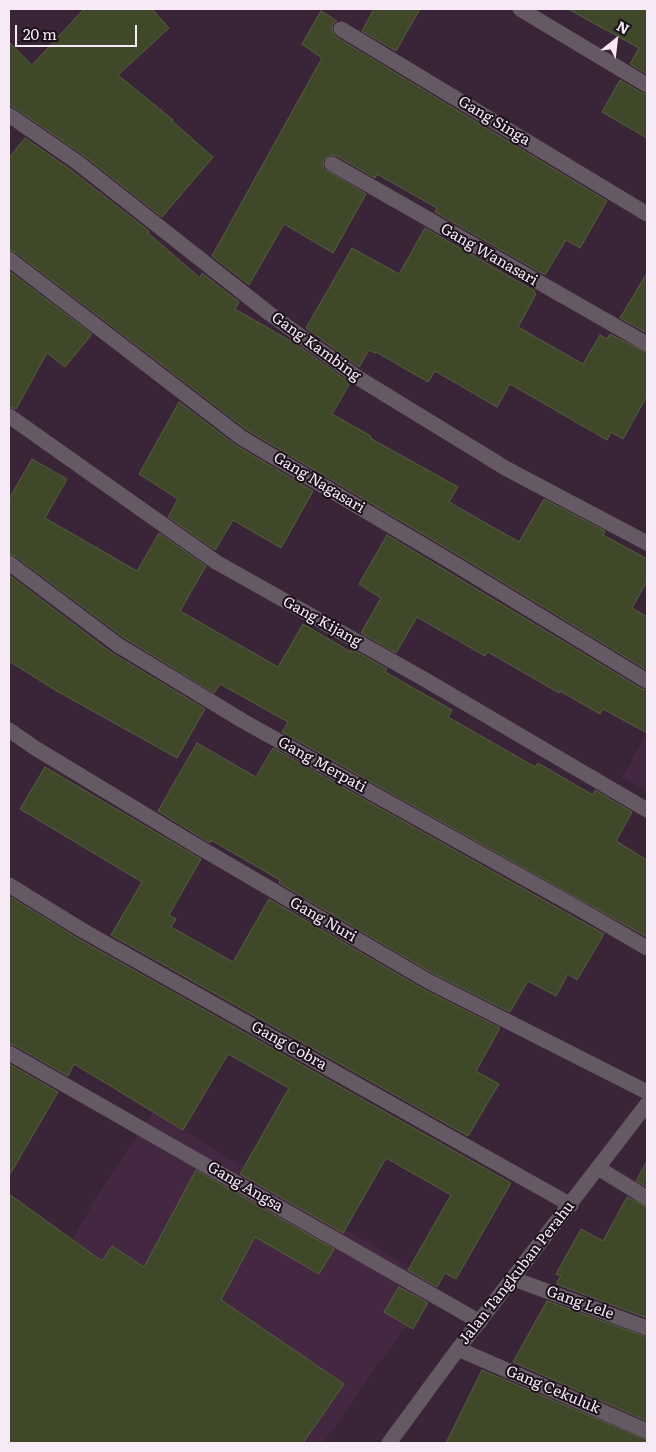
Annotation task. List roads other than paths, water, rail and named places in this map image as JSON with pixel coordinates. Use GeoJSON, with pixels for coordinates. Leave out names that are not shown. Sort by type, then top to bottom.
{"type":"FeatureCollection","features":[{"type":"Feature","properties":{"kind":"street"},"geometry":{"type":"LineString","coordinates":[[520,9],[647,85]]}},
{"type":"Feature","properties":{"kind":"street","name":"Gang Singa"},"geometry":{"type":"LineString","coordinates":[[341,29],[647,214]]}},
{"type":"Feature","properties":{"kind":"street","name":"Gang Kambing"},"geometry":{"type":"LineString","coordinates":[[9,115],[77,162],[255,302],[360,379],[507,469],[647,543]]}},
{"type":"Feature","properties":{"kind":"street","name":"Gang Wanasari"},"geometry":{"type":"LineString","coordinates":[[332,164],[647,344]]}},
{"type":"Feature","properties":{"kind":"street","name":"Gang Nagasari"},"geometry":{"type":"LineString","coordinates":[[9,259],[242,438],[453,563],[647,682]]}},
{"type":"Feature","properties":{"kind":"street","name":"Gang Kijang"},"geometry":{"type":"LineString","coordinates":[[9,416],[216,562],[424,679],[647,810]]}},
{"type":"Feature","properties":{"kind":"street","name":"Gang Merpati"},"geometry":{"type":"LineString","coordinates":[[9,563],[118,645],[242,721],[647,948]]}},
{"type":"Feature","properties":{"kind":"street","name":"Gang Nuri"},"geometry":{"type":"LineString","coordinates":[[9,730],[35,748],[192,843],[428,981],[647,1092]]}},
{"type":"Feature","properties":{"kind":"street","name":"Gang Cobra"},"geometry":{"type":"LineString","coordinates":[[9,885],[82,930],[571,1204]]}},
{"type":"Feature","properties":{"kind":"street","name":"Gang Angsa"},"geometry":{"type":"LineString","coordinates":[[9,1053],[480,1322]]}},
{"type":"Feature","properties":{"kind":"street","name":"Jalan Tangkuban Perahu"},"geometry":{"type":"LineString","coordinates":[[389,1443],[458,1349],[514,1279],[647,1104]]}},
{"type":"Feature","properties":{"kind":"street"},"geometry":{"type":"LineString","coordinates":[[598,1168],[647,1198]]}},
{"type":"Feature","properties":{"kind":"street","name":"Gang Lele"},"geometry":{"type":"LineString","coordinates":[[514,1279],[647,1328]]}},
{"type":"Feature","properties":{"kind":"street","name":"Gang Cekuluk"},"geometry":{"type":"LineString","coordinates":[[458,1349],[647,1430]]}}]}
